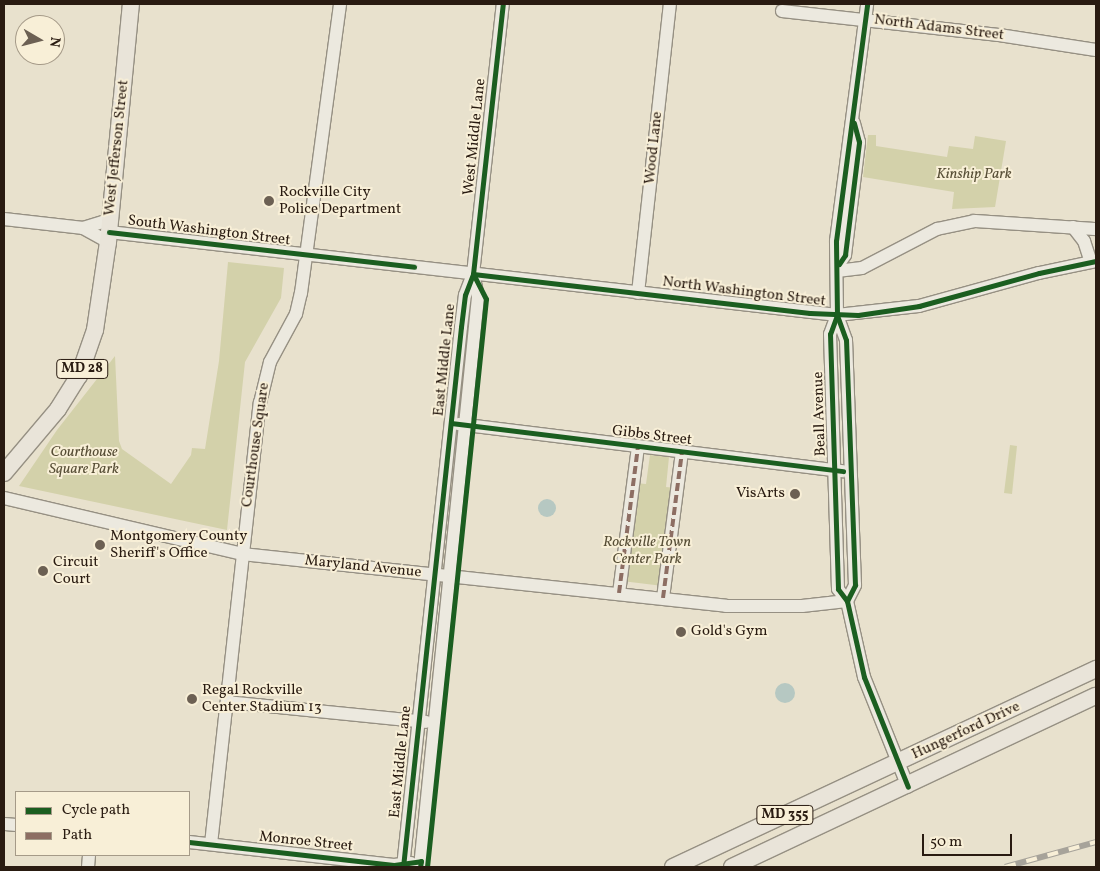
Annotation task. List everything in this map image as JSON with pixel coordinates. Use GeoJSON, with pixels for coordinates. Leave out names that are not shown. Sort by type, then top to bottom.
{"type":"FeatureCollection","features":[{"type":"Feature","properties":{"kind":"main road","name":"West Jefferson Street"},"geometry":{"type":"LineString","coordinates":[[4,483],[4,475],[58,410],[79,376],[94,330],[109,231],[131,4]]}},
{"type":"Feature","properties":{"kind":"main road","name":"Hungerford Drive"},"geometry":{"type":"LineString","coordinates":[[673,867],[1096,669]]}},
{"type":"Feature","properties":{"kind":"main road","name":"Hungerford Drive"},"geometry":{"type":"LineString","coordinates":[[732,867],[908,786],[1096,696]]}},
{"type":"Feature","properties":{"kind":"street","name":"Courthouse Square"},"geometry":{"type":"LineString","coordinates":[[212,844],[242,554],[265,378],[296,314],[340,4]]}},
{"type":"Feature","properties":{"kind":"street","name":"West Middle Lane"},"geometry":{"type":"LineString","coordinates":[[473,274],[487,157],[488,117],[503,4]]}},
{"type":"Feature","properties":{"kind":"street","name":"Wood Lane"},"geometry":{"type":"LineString","coordinates":[[638,293],[670,4]]}},
{"type":"Feature","properties":{"kind":"street","name":"Beall Avenue"},"geometry":{"type":"LineString","coordinates":[[847,601],[855,585],[846,340],[837,315],[837,268],[845,255],[859,142],[854,122],[867,4]]}},
{"type":"Feature","properties":{"kind":"street","name":"North Adams Street"},"geometry":{"type":"LineString","coordinates":[[782,11],[1096,50]]}},
{"type":"Feature","properties":{"kind":"street"},"geometry":{"type":"LineString","coordinates":[[837,268],[862,268],[937,229],[989,219],[1096,229]]}},
{"type":"Feature","properties":{"kind":"street","name":"South Washington Street"},"geometry":{"type":"LineString","coordinates":[[4,220],[306,254]]}},
{"type":"Feature","properties":{"kind":"street","name":"North Washington Street"},"geometry":{"type":"LineString","coordinates":[[306,254],[837,315],[919,306],[1093,262],[1084,241],[1073,227]]}},
{"type":"Feature","properties":{"kind":"street","name":"South Washington Street"},"geometry":{"type":"LineString","coordinates":[[83,228],[109,231]]}},
{"type":"Feature","properties":{"kind":"street","name":"East Middle Lane"},"geometry":{"type":"LineString","coordinates":[[403,866],[465,295],[473,274]]}},
{"type":"Feature","properties":{"kind":"street","name":"East Middle Lane"},"geometry":{"type":"LineString","coordinates":[[420,864],[478,297],[473,274]]}},
{"type":"Feature","properties":{"kind":"street","name":"Beall Avenue"},"geometry":{"type":"LineString","coordinates":[[837,315],[830,334],[838,589],[847,601],[864,677],[908,786]]}},
{"type":"Feature","properties":{"kind":"street","name":"Gibbs Street"},"geometry":{"type":"LineString","coordinates":[[451,423],[834,471],[850,470]]}},
{"type":"Feature","properties":{"kind":"street"},"geometry":{"type":"LineString","coordinates":[[620,593],[638,446]]}},
{"type":"Feature","properties":{"kind":"street"},"geometry":{"type":"LineString","coordinates":[[663,598],[682,452]]}},
{"type":"Feature","properties":{"kind":"street","name":"Maryland Avenue"},"geometry":{"type":"LineString","coordinates":[[4,498],[242,554],[745,607],[847,601]]}},
{"type":"Feature","properties":{"kind":"street"},"geometry":{"type":"LineString","coordinates":[[227,702],[418,722],[435,721]]}},
{"type":"Feature","properties":{"kind":"street","name":"Monroe Street"},"geometry":{"type":"LineString","coordinates":[[190,842],[403,866],[420,864]]}},
{"type":"Feature","properties":{"kind":"green space","name":"Kinship Park"},"geometry":{"type":"Polygon","coordinates":[[[868,135],[876,135],[876,146],[947,157],[949,146],[973,149],[975,136],[1006,141],[995,207],[952,209],[954,192],[863,177],[868,135]]]}},
{"type":"Feature","properties":{"kind":"green space","name":"Courthouse Square Park"},"geometry":{"type":"Polygon","coordinates":[[[228,262],[284,268],[281,298],[245,362],[227,530],[19,486],[57,430],[115,356],[119,441],[122,449],[171,484],[191,455],[192,448],[205,449],[219,361],[228,262]]]}},
{"type":"Feature","properties":{"kind":"green space"},"geometry":{"type":"Polygon","coordinates":[[[1010,445],[1017,446],[1012,494],[1004,493],[1010,445]]]}},
{"type":"Feature","properties":{"kind":"green space","name":"Rockville Town Center Park"},"geometry":{"type":"Polygon","coordinates":[[[650,455],[669,457],[666,487],[676,488],[663,586],[622,581],[635,483],[646,484],[650,455]]]}},
{"type":"Feature","properties":{"kind":"shaded area"},"geometry":{"type":"Polygon","coordinates":[[[543,499],[551,499],[556,504],[554,515],[543,517],[538,512],[538,504],[543,499]]]}},
{"type":"Feature","properties":{"kind":"shaded area"},"geometry":{"type":"Polygon","coordinates":[[[785,683],[792,686],[795,693],[792,700],[785,703],[778,700],[775,693],[778,686],[785,683]]]}},
{"type":"Feature","properties":{"kind":"railway"},"geometry":{"type":"LineString","coordinates":[[1005,867],[1096,842]]}},
{"type":"Feature","properties":{"kind":"marked path"},"geometry":{"type":"LineString","coordinates":[[619,593],[638,446]]}},
{"type":"Feature","properties":{"kind":"marked path"},"geometry":{"type":"LineString","coordinates":[[663,598],[682,452]]}},
{"type":"Feature","properties":{"kind":"cycle path"},"geometry":{"type":"LineString","coordinates":[[403,867],[461,327],[465,295],[473,274],[503,4]]}},
{"type":"Feature","properties":{"kind":"cycle path"},"geometry":{"type":"LineString","coordinates":[[847,601],[855,585],[846,340],[837,315],[836,241],[867,4]]}},
{"type":"Feature","properties":{"kind":"cycle path"},"geometry":{"type":"LineString","coordinates":[[839,264],[845,255],[859,142],[854,123]]}},
{"type":"Feature","properties":{"kind":"cycle path"},"geometry":{"type":"LineString","coordinates":[[109,232],[414,267]]}},
{"type":"Feature","properties":{"kind":"cycle path"},"geometry":{"type":"LineString","coordinates":[[473,274],[810,313],[858,315],[919,306],[1039,273],[1096,261]]}},
{"type":"Feature","properties":{"kind":"cycle path"},"geometry":{"type":"LineString","coordinates":[[427,867],[486,299],[473,274]]}},
{"type":"Feature","properties":{"kind":"cycle path"},"geometry":{"type":"LineString","coordinates":[[837,315],[830,334],[838,589],[847,601],[864,677],[908,787]]}},
{"type":"Feature","properties":{"kind":"cycle path"},"geometry":{"type":"LineString","coordinates":[[451,423],[843,471]]}},
{"type":"Feature","properties":{"kind":"cycle path"},"geometry":{"type":"LineString","coordinates":[[190,842],[394,865],[421,861],[420,867]]}},
{"type":"Feature","properties":{"kind":"place","name":"Rockville City Police Department"},"geometry":{"type":"Point","coordinates":[269,201]}},
{"type":"Feature","properties":{"kind":"place","name":"VisArts"},"geometry":{"type":"Point","coordinates":[795,494]}},
{"type":"Feature","properties":{"kind":"place","name":"Montgomery County Sheriff's Office"},"geometry":{"type":"Point","coordinates":[100,545]}},
{"type":"Feature","properties":{"kind":"place","name":"Circuit Court"},"geometry":{"type":"Point","coordinates":[43,571]}},
{"type":"Feature","properties":{"kind":"place","name":"Gold's Gym"},"geometry":{"type":"Point","coordinates":[681,632]}},
{"type":"Feature","properties":{"kind":"place","name":"Regal Rockville Center Stadium 13"},"geometry":{"type":"Point","coordinates":[192,699]}}]}
